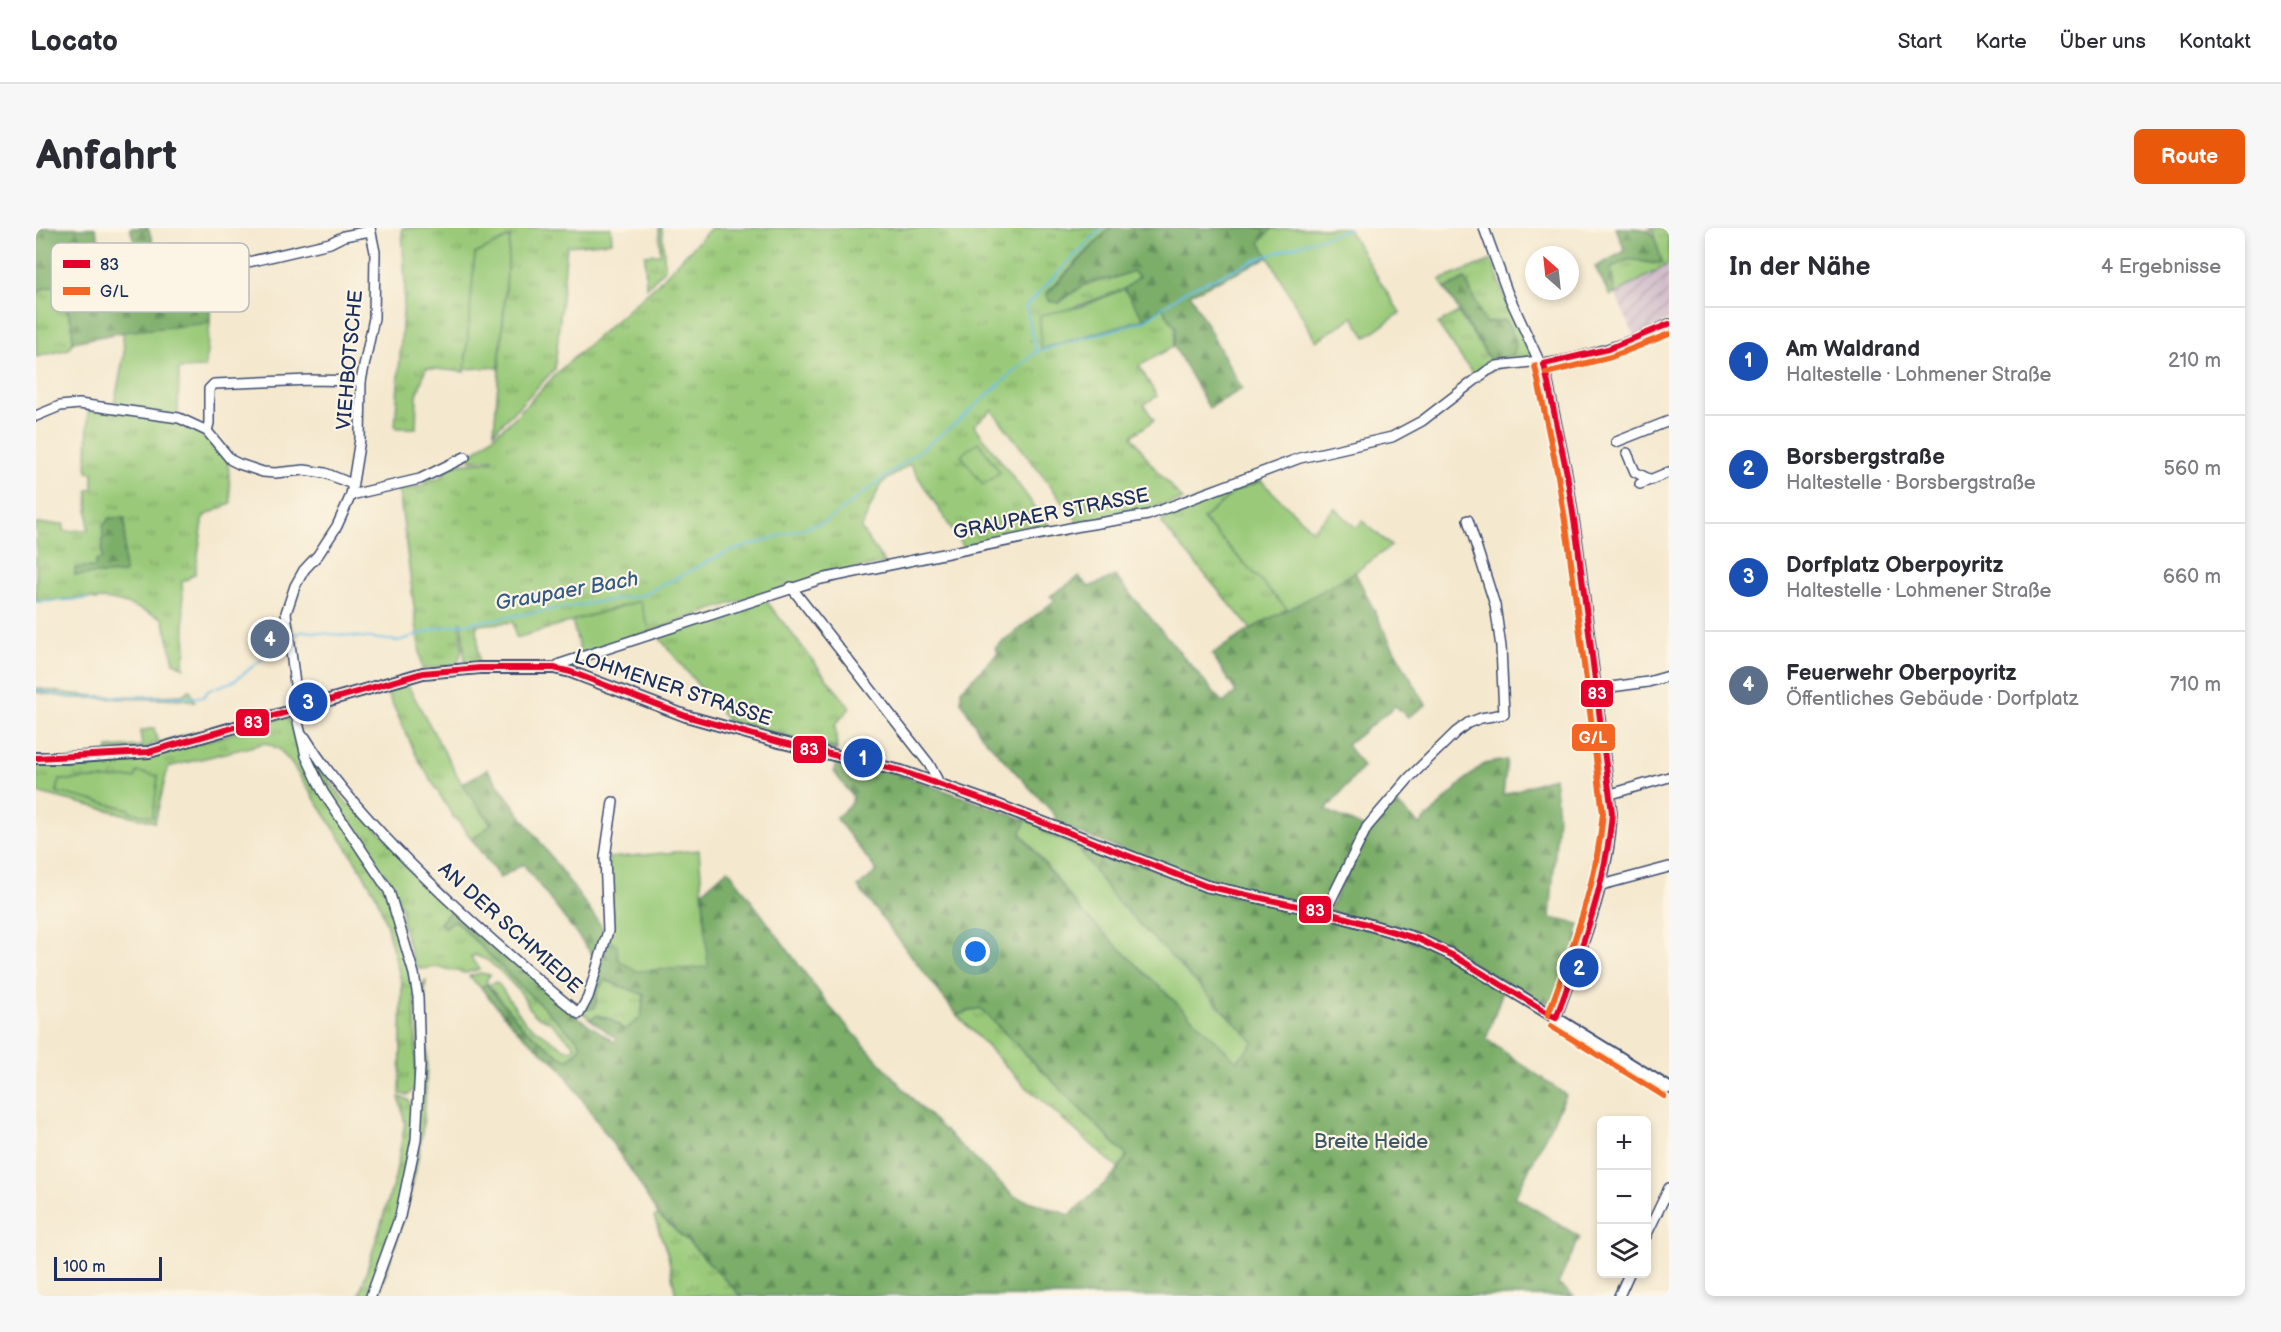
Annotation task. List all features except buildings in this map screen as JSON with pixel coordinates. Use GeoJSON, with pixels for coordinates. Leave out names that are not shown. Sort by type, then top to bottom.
{"type":"FeatureCollection","features":[{"type":"Feature","properties":{"kind":"main road","name":"LOHMENER STRASSE"},"geometry":{"type":"LineString","coordinates":[[36,758],[75,758],[149,752],[423,673],[480,668],[554,668],[571,672],[686,716],[779,742],[901,771],[1206,886],[1325,912],[1418,939],[1454,956],[1669,1088]]}},
{"type":"Feature","properties":{"kind":"street"},"geometry":{"type":"LineString","coordinates":[[1484,228],[1508,294],[1541,363],[1569,484],[1611,794],[1611,833],[1602,885],[1556,1018]]}},
{"type":"Feature","properties":{"kind":"street"},"geometry":{"type":"LineString","coordinates":[[249,262],[330,243],[344,236],[370,229]]}},
{"type":"Feature","properties":{"kind":"street","name":"VIEHBOTSCHE"},"geometry":{"type":"LineString","coordinates":[[370,229],[375,252],[374,318],[362,381],[360,439],[351,495],[337,526],[318,555],[304,570],[295,586],[286,613],[296,710],[312,772],[389,891],[414,974],[418,997],[420,1067],[416,1140],[400,1216],[371,1296]]}},
{"type":"Feature","properties":{"kind":"street","name":"GRAUPAER STRASSE"},"geometry":{"type":"LineString","coordinates":[[554,668],[560,664],[790,587],[821,579],[998,542],[1148,515],[1300,458],[1392,437],[1422,421],[1487,371],[1497,366],[1578,358],[1610,350],[1669,324]]}},
{"type":"Feature","properties":{"kind":"street"},"geometry":{"type":"LineString","coordinates":[[207,431],[209,389],[214,384],[310,380],[362,381]]}},
{"type":"Feature","properties":{"kind":"street"},"geometry":{"type":"LineString","coordinates":[[36,416],[60,406],[79,404],[179,418],[207,431],[231,460],[239,465],[263,472],[304,470],[325,473],[352,484]]}},
{"type":"Feature","properties":{"kind":"street"},"geometry":{"type":"LineString","coordinates":[[1616,442],[1669,421]]}},
{"type":"Feature","properties":{"kind":"street"},"geometry":{"type":"LineString","coordinates":[[1627,453],[1635,472],[1651,480]]}},
{"type":"Feature","properties":{"kind":"street"},"geometry":{"type":"LineString","coordinates":[[351,495],[420,479],[465,457]]}},
{"type":"Feature","properties":{"kind":"street"},"geometry":{"type":"LineString","coordinates":[[1640,484],[1669,472]]}},
{"type":"Feature","properties":{"kind":"street"},"geometry":{"type":"LineString","coordinates":[[1325,912],[1367,826],[1409,778],[1468,723],[1481,718],[1502,716],[1505,712],[1501,647],[1495,605],[1468,520]]}},
{"type":"Feature","properties":{"kind":"street"},"geometry":{"type":"LineString","coordinates":[[790,587],[929,764],[938,779],[936,783]]}},
{"type":"Feature","properties":{"kind":"street"},"geometry":{"type":"LineString","coordinates":[[1596,689],[1648,682],[1669,676]]}},
{"type":"Feature","properties":{"kind":"street","name":"AN DER SCHMIEDE"},"geometry":{"type":"LineString","coordinates":[[300,730],[338,785],[435,888],[579,1014],[588,998],[609,931],[605,857],[613,802]]}},
{"type":"Feature","properties":{"kind":"street"},"geometry":{"type":"LineString","coordinates":[[1611,794],[1669,777]]}},
{"type":"Feature","properties":{"kind":"street"},"geometry":{"type":"LineString","coordinates":[[1602,885],[1669,867]]}},
{"type":"Feature","properties":{"kind":"street"},"geometry":{"type":"LineString","coordinates":[[1651,1227],[1669,1188]]}},
{"type":"Feature","properties":{"kind":"street"},"geometry":{"type":"LineString","coordinates":[[1618,1296],[1627,1278]]}},
{"type":"Feature","properties":{"kind":"shaded area"},"geometry":{"type":"Polygon","coordinates":[[[1669,264],[1669,320],[1635,337],[1615,294],[1669,264]]]}},
{"type":"Feature","properties":{"kind":"green space"},"geometry":{"type":"Polygon","coordinates":[[[36,228],[95,228],[100,243],[51,243],[51,287],[36,294],[36,228]]]}},
{"type":"Feature","properties":{"kind":"green space"},"geometry":{"type":"Polygon","coordinates":[[[130,228],[148,228],[153,243],[135,243],[130,228]]]}},
{"type":"Feature","properties":{"kind":"green space"},"geometry":{"type":"Polygon","coordinates":[[[402,228],[611,228],[612,242],[567,246],[555,369],[494,432],[510,237],[475,254],[465,372],[426,368],[417,395],[416,428],[395,428],[405,284],[402,228]]]}},
{"type":"Feature","properties":{"kind":"green space"},"geometry":{"type":"Polygon","coordinates":[[[659,228],[662,228],[665,269],[646,288],[645,255],[660,254],[659,228]]]}},
{"type":"Feature","properties":{"kind":"green space"},"geometry":{"type":"Polygon","coordinates":[[[711,228],[1110,228],[1046,294],[1059,303],[1082,286],[1133,271],[1139,277],[1124,289],[1064,311],[1075,338],[1120,327],[1142,319],[1162,307],[1176,328],[1174,346],[1139,366],[1157,396],[1144,405],[1154,420],[1132,436],[1151,464],[1183,500],[1149,510],[1078,522],[992,410],[974,425],[1050,527],[963,547],[910,464],[881,484],[861,529],[885,563],[766,592],[650,632],[640,601],[516,638],[513,622],[477,625],[479,664],[465,662],[462,622],[460,623],[462,650],[457,665],[422,669],[399,489],[404,486],[407,490],[428,483],[425,479],[431,476],[432,481],[445,475],[444,470],[456,464],[492,461],[492,459],[471,460],[469,457],[512,420],[560,370],[658,283],[711,228]]]}},
{"type":"Feature","properties":{"kind":"green space"},"geometry":{"type":"Polygon","coordinates":[[[1110,228],[1273,228],[1260,242],[1269,257],[1190,294],[1242,389],[1209,408],[1174,346],[1176,328],[1162,307],[1144,319],[1124,289],[1139,277],[1133,271],[1082,286],[1058,303],[1049,301],[1046,295],[1110,228]]]}},
{"type":"Feature","properties":{"kind":"green space"},"geometry":{"type":"Polygon","coordinates":[[[1273,228],[1279,230],[1347,228],[1400,313],[1366,337],[1353,317],[1316,341],[1260,242],[1273,228]]]}},
{"type":"Feature","properties":{"kind":"green space"},"geometry":{"type":"Polygon","coordinates":[[[1616,228],[1650,232],[1654,236],[1662,262],[1627,260],[1620,263],[1611,269],[1615,294],[1610,296],[1595,267],[1625,251],[1616,228]]]}},
{"type":"Feature","properties":{"kind":"green space"},"geometry":{"type":"Polygon","coordinates":[[[1650,228],[1669,228],[1669,264],[1615,294],[1611,269],[1631,259],[1654,264],[1654,232],[1650,228]]]}},
{"type":"Feature","properties":{"kind":"green space"},"geometry":{"type":"Polygon","coordinates":[[[510,237],[499,367],[465,369],[475,254],[510,237]]]}},
{"type":"Feature","properties":{"kind":"green space"},"geometry":{"type":"Polygon","coordinates":[[[1492,260],[1508,307],[1533,356],[1474,376],[1438,324],[1458,312],[1491,361],[1505,321],[1485,323],[1465,279],[1445,289],[1440,280],[1492,260]]]}},
{"type":"Feature","properties":{"kind":"green space"},"geometry":{"type":"Polygon","coordinates":[[[1465,279],[1485,323],[1505,320],[1515,341],[1513,355],[1491,361],[1445,289],[1465,279]]]}},
{"type":"Feature","properties":{"kind":"green space"},"geometry":{"type":"Polygon","coordinates":[[[51,287],[51,312],[68,312],[72,323],[73,342],[69,349],[36,357],[36,294],[51,287]]]}},
{"type":"Feature","properties":{"kind":"green space"},"geometry":{"type":"Polygon","coordinates":[[[1124,289],[1144,319],[1041,349],[1040,315],[1080,307],[1124,289]]]}},
{"type":"Feature","properties":{"kind":"green space"},"geometry":{"type":"Polygon","coordinates":[[[68,312],[210,312],[210,323],[123,332],[73,342],[72,323],[68,312]]]}},
{"type":"Feature","properties":{"kind":"green space"},"geometry":{"type":"Polygon","coordinates":[[[210,323],[205,368],[179,369],[178,416],[114,406],[124,354],[123,332],[210,323]]]}},
{"type":"Feature","properties":{"kind":"green space"},"geometry":{"type":"Polygon","coordinates":[[[88,408],[178,420],[206,434],[228,462],[231,503],[204,516],[195,574],[182,582],[186,651],[183,661],[184,668],[174,662],[163,618],[111,600],[94,600],[93,598],[36,601],[36,524],[64,524],[64,531],[88,530],[88,490],[93,489],[93,473],[87,472],[88,408]],[[102,559],[96,567],[76,568],[75,575],[124,573],[102,559]]]}},
{"type":"Feature","properties":{"kind":"green space"},"geometry":{"type":"Polygon","coordinates":[[[978,442],[1000,472],[983,485],[961,455],[978,442]]]}},
{"type":"Feature","properties":{"kind":"green space"},"geometry":{"type":"Polygon","coordinates":[[[1257,477],[1261,481],[1235,491],[1203,519],[1288,610],[1251,629],[1162,524],[1168,511],[1257,477]]]}},
{"type":"Feature","properties":{"kind":"green space"},"geometry":{"type":"Polygon","coordinates":[[[1261,481],[1312,530],[1335,508],[1356,528],[1363,521],[1391,546],[1355,572],[1288,610],[1203,519],[1235,491],[1261,481]]]}},
{"type":"Feature","properties":{"kind":"green space"},"geometry":{"type":"Polygon","coordinates":[[[109,518],[125,518],[124,573],[75,575],[75,568],[95,567],[96,561],[102,559],[103,526],[109,518]]]}},
{"type":"Feature","properties":{"kind":"green space"},"geometry":{"type":"Polygon","coordinates":[[[1355,572],[1390,642],[1426,705],[1408,717],[1395,706],[1347,745],[1363,767],[1326,810],[1363,827],[1322,908],[1207,882],[1057,825],[1055,815],[981,735],[961,701],[961,690],[998,653],[995,648],[1055,600],[1050,596],[1079,577],[1089,587],[1115,576],[1223,703],[1236,692],[1212,654],[1251,629],[1355,572]]]}},
{"type":"Feature","properties":{"kind":"green space"},"geometry":{"type":"Polygon","coordinates":[[[764,598],[850,708],[835,725],[837,749],[727,720],[661,640],[660,636],[664,633],[764,598]]]}},
{"type":"Feature","properties":{"kind":"green space"},"geometry":{"type":"Polygon","coordinates":[[[640,601],[650,632],[581,654],[572,621],[640,601]]]}},
{"type":"Feature","properties":{"kind":"green space"},"geometry":{"type":"Polygon","coordinates":[[[406,682],[462,784],[491,824],[472,840],[454,818],[418,759],[385,688],[406,682]]]}},
{"type":"Feature","properties":{"kind":"green space"},"geometry":{"type":"Polygon","coordinates":[[[36,688],[73,694],[109,696],[182,695],[190,690],[195,702],[184,699],[70,698],[36,692],[36,688]]]}},
{"type":"Feature","properties":{"kind":"green space"},"geometry":{"type":"Polygon","coordinates":[[[282,718],[288,718],[295,729],[304,758],[372,867],[393,907],[415,995],[416,1088],[408,1095],[400,1094],[402,984],[376,895],[291,763],[279,749],[266,743],[168,767],[155,822],[36,792],[36,762],[149,755],[207,741],[282,718]],[[135,778],[60,780],[57,791],[130,809],[135,778]]]}},
{"type":"Feature","properties":{"kind":"green space"},"geometry":{"type":"Polygon","coordinates":[[[727,720],[837,749],[836,752],[725,724],[727,720]]]}},
{"type":"Feature","properties":{"kind":"green space"},"geometry":{"type":"Polygon","coordinates":[[[235,721],[234,724],[158,747],[157,743],[151,744],[152,748],[108,752],[108,748],[142,746],[140,731],[154,728],[158,743],[235,721]]]}},
{"type":"Feature","properties":{"kind":"green space"},"geometry":{"type":"Polygon","coordinates":[[[305,740],[324,774],[348,805],[352,804],[454,907],[440,923],[454,920],[516,982],[578,1039],[582,1046],[569,1059],[562,1058],[523,1027],[487,984],[481,988],[469,976],[481,973],[490,975],[486,981],[489,985],[496,982],[500,986],[525,1022],[565,1049],[571,1050],[575,1046],[550,1022],[533,1014],[521,993],[487,960],[474,955],[471,958],[480,969],[465,973],[438,967],[420,969],[414,963],[402,924],[402,908],[325,791],[315,771],[305,740]]]}},
{"type":"Feature","properties":{"kind":"green space","name":"Breite Heide"},"geometry":{"type":"Polygon","coordinates":[[[837,759],[899,774],[1026,820],[1021,834],[1082,912],[1237,1061],[1254,1042],[1114,898],[1078,848],[1043,832],[1044,827],[1206,889],[1331,917],[1418,942],[1454,960],[1503,990],[1486,1039],[1566,1095],[1515,1197],[1580,1237],[1558,1284],[1574,1296],[741,1296],[690,1243],[658,1215],[636,1178],[560,1067],[517,1030],[481,988],[486,984],[523,1027],[562,1058],[569,1059],[575,1055],[582,1046],[578,1040],[455,920],[445,928],[440,923],[454,907],[578,1017],[615,1042],[617,1039],[590,1019],[598,1015],[612,1020],[625,1030],[641,1017],[644,995],[605,980],[598,989],[595,1008],[585,1009],[608,942],[707,967],[703,891],[728,869],[830,1007],[920,1107],[1014,1196],[1070,1215],[1116,1173],[1127,1156],[980,1008],[957,1015],[858,887],[877,871],[836,818],[851,804],[853,797],[834,772],[837,759]]]}},
{"type":"Feature","properties":{"kind":"green space"},"geometry":{"type":"Polygon","coordinates":[[[1507,760],[1503,795],[1554,777],[1558,815],[1550,918],[1579,924],[1576,934],[1581,936],[1561,995],[1552,1002],[1539,1003],[1455,953],[1329,910],[1368,830],[1394,801],[1420,825],[1484,764],[1507,760]]]}},
{"type":"Feature","properties":{"kind":"green space"},"geometry":{"type":"Polygon","coordinates":[[[487,769],[605,931],[598,962],[523,864],[500,878],[472,840],[491,824],[462,784],[487,769]]]}},
{"type":"Feature","properties":{"kind":"green space"},"geometry":{"type":"Polygon","coordinates":[[[137,772],[158,776],[153,817],[57,792],[60,780],[135,778],[137,772]]]}},
{"type":"Feature","properties":{"kind":"green space"},"geometry":{"type":"Polygon","coordinates":[[[1026,820],[1044,827],[1043,832],[1078,848],[1114,898],[1254,1042],[1237,1061],[1082,912],[1021,833],[1026,820]]]}},
{"type":"Feature","properties":{"kind":"green space"},"geometry":{"type":"Polygon","coordinates":[[[699,850],[708,967],[636,971],[618,959],[617,944],[608,942],[608,858],[699,850]]]}},
{"type":"Feature","properties":{"kind":"green space"},"geometry":{"type":"Polygon","coordinates":[[[426,980],[424,998],[427,1044],[426,1082],[423,1125],[415,1175],[402,1224],[378,1296],[374,1296],[410,1184],[421,994],[426,980]]]}},
{"type":"Feature","properties":{"kind":"green space"},"geometry":{"type":"Polygon","coordinates":[[[605,980],[644,994],[641,1017],[625,1030],[612,1020],[598,1015],[590,1019],[583,1013],[585,1009],[595,1008],[598,989],[605,980]]]}},
{"type":"Feature","properties":{"kind":"green space"},"geometry":{"type":"Polygon","coordinates":[[[980,1008],[1127,1156],[1119,1169],[1023,1084],[957,1015],[980,1008]]]}},
{"type":"Feature","properties":{"kind":"green space"},"geometry":{"type":"Polygon","coordinates":[[[399,1097],[407,1099],[415,1107],[412,1139],[397,1216],[368,1296],[359,1296],[395,1178],[405,1123],[399,1097]]]}},
{"type":"Feature","properties":{"kind":"green space"},"geometry":{"type":"Polygon","coordinates":[[[658,1215],[690,1243],[741,1296],[676,1296],[668,1255],[654,1217],[658,1215]]]}},
{"type":"Feature","properties":{"kind":"waterway"},"geometry":{"type":"LineString","coordinates":[[1036,352],[1026,306],[1102,228]]}},
{"type":"Feature","properties":{"kind":"waterway","name":"Graupaer Bach"},"geometry":{"type":"LineString","coordinates":[[292,636],[303,631],[398,641],[439,628],[643,595],[725,553],[827,521],[955,424],[1036,352],[1144,321],[1187,290],[1263,257],[1351,228]]}},
{"type":"Feature","properties":{"kind":"waterway"},"geometry":{"type":"LineString","coordinates":[[36,602],[87,599]]}},
{"type":"Feature","properties":{"kind":"waterway","name":"Graupaer Bach"},"geometry":{"type":"LineString","coordinates":[[36,690],[70,697],[203,697],[209,690],[234,681],[287,640]]}},
{"type":"Feature","properties":{"kind":"transit line","name":"83"},"geometry":{"type":"LineString","coordinates":[[1544,364],[1608,349],[1669,324]]}},
{"type":"Feature","properties":{"kind":"transit line","name":"G/L"},"geometry":{"type":"LineString","coordinates":[[1546,373],[1611,357],[1669,334]]}},
{"type":"Feature","properties":{"kind":"transit line","name":"83"},"geometry":{"type":"LineString","coordinates":[[1544,364],[1567,474],[1578,546],[1612,813],[1598,892],[1583,943],[1556,1018]]}},
{"type":"Feature","properties":{"kind":"transit line","name":"G/L"},"geometry":{"type":"LineString","coordinates":[[1535,366],[1558,476],[1569,547],[1603,813],[1589,891],[1548,1015]]}},
{"type":"Feature","properties":{"kind":"transit line","name":"83"},"geometry":{"type":"LineString","coordinates":[[36,758],[149,752],[423,673],[480,668],[554,668],[571,672],[686,716],[779,742],[901,771],[995,804],[1206,886],[1325,912],[1418,939],[1454,956],[1556,1018]]}},
{"type":"Feature","properties":{"kind":"transit line","name":"G/L"},"geometry":{"type":"LineString","coordinates":[[1551,1026],[1664,1096]]}},
{"type":"Feature","properties":{"kind":"place","name":"Feuerwehr Oberpoyritz"},"geometry":{"type":"Point","coordinates":[270,639]}},
{"type":"Feature","properties":{"kind":"place","name":"Dorfplatz Oberpoyritz"},"geometry":{"type":"Point","coordinates":[308,702]}},
{"type":"Feature","properties":{"kind":"place","name":"Am Waldrand"},"geometry":{"type":"Point","coordinates":[863,758]}},
{"type":"Feature","properties":{"kind":"place","name":"Borsbergstraße"},"geometry":{"type":"Point","coordinates":[1579,968]}}]}
